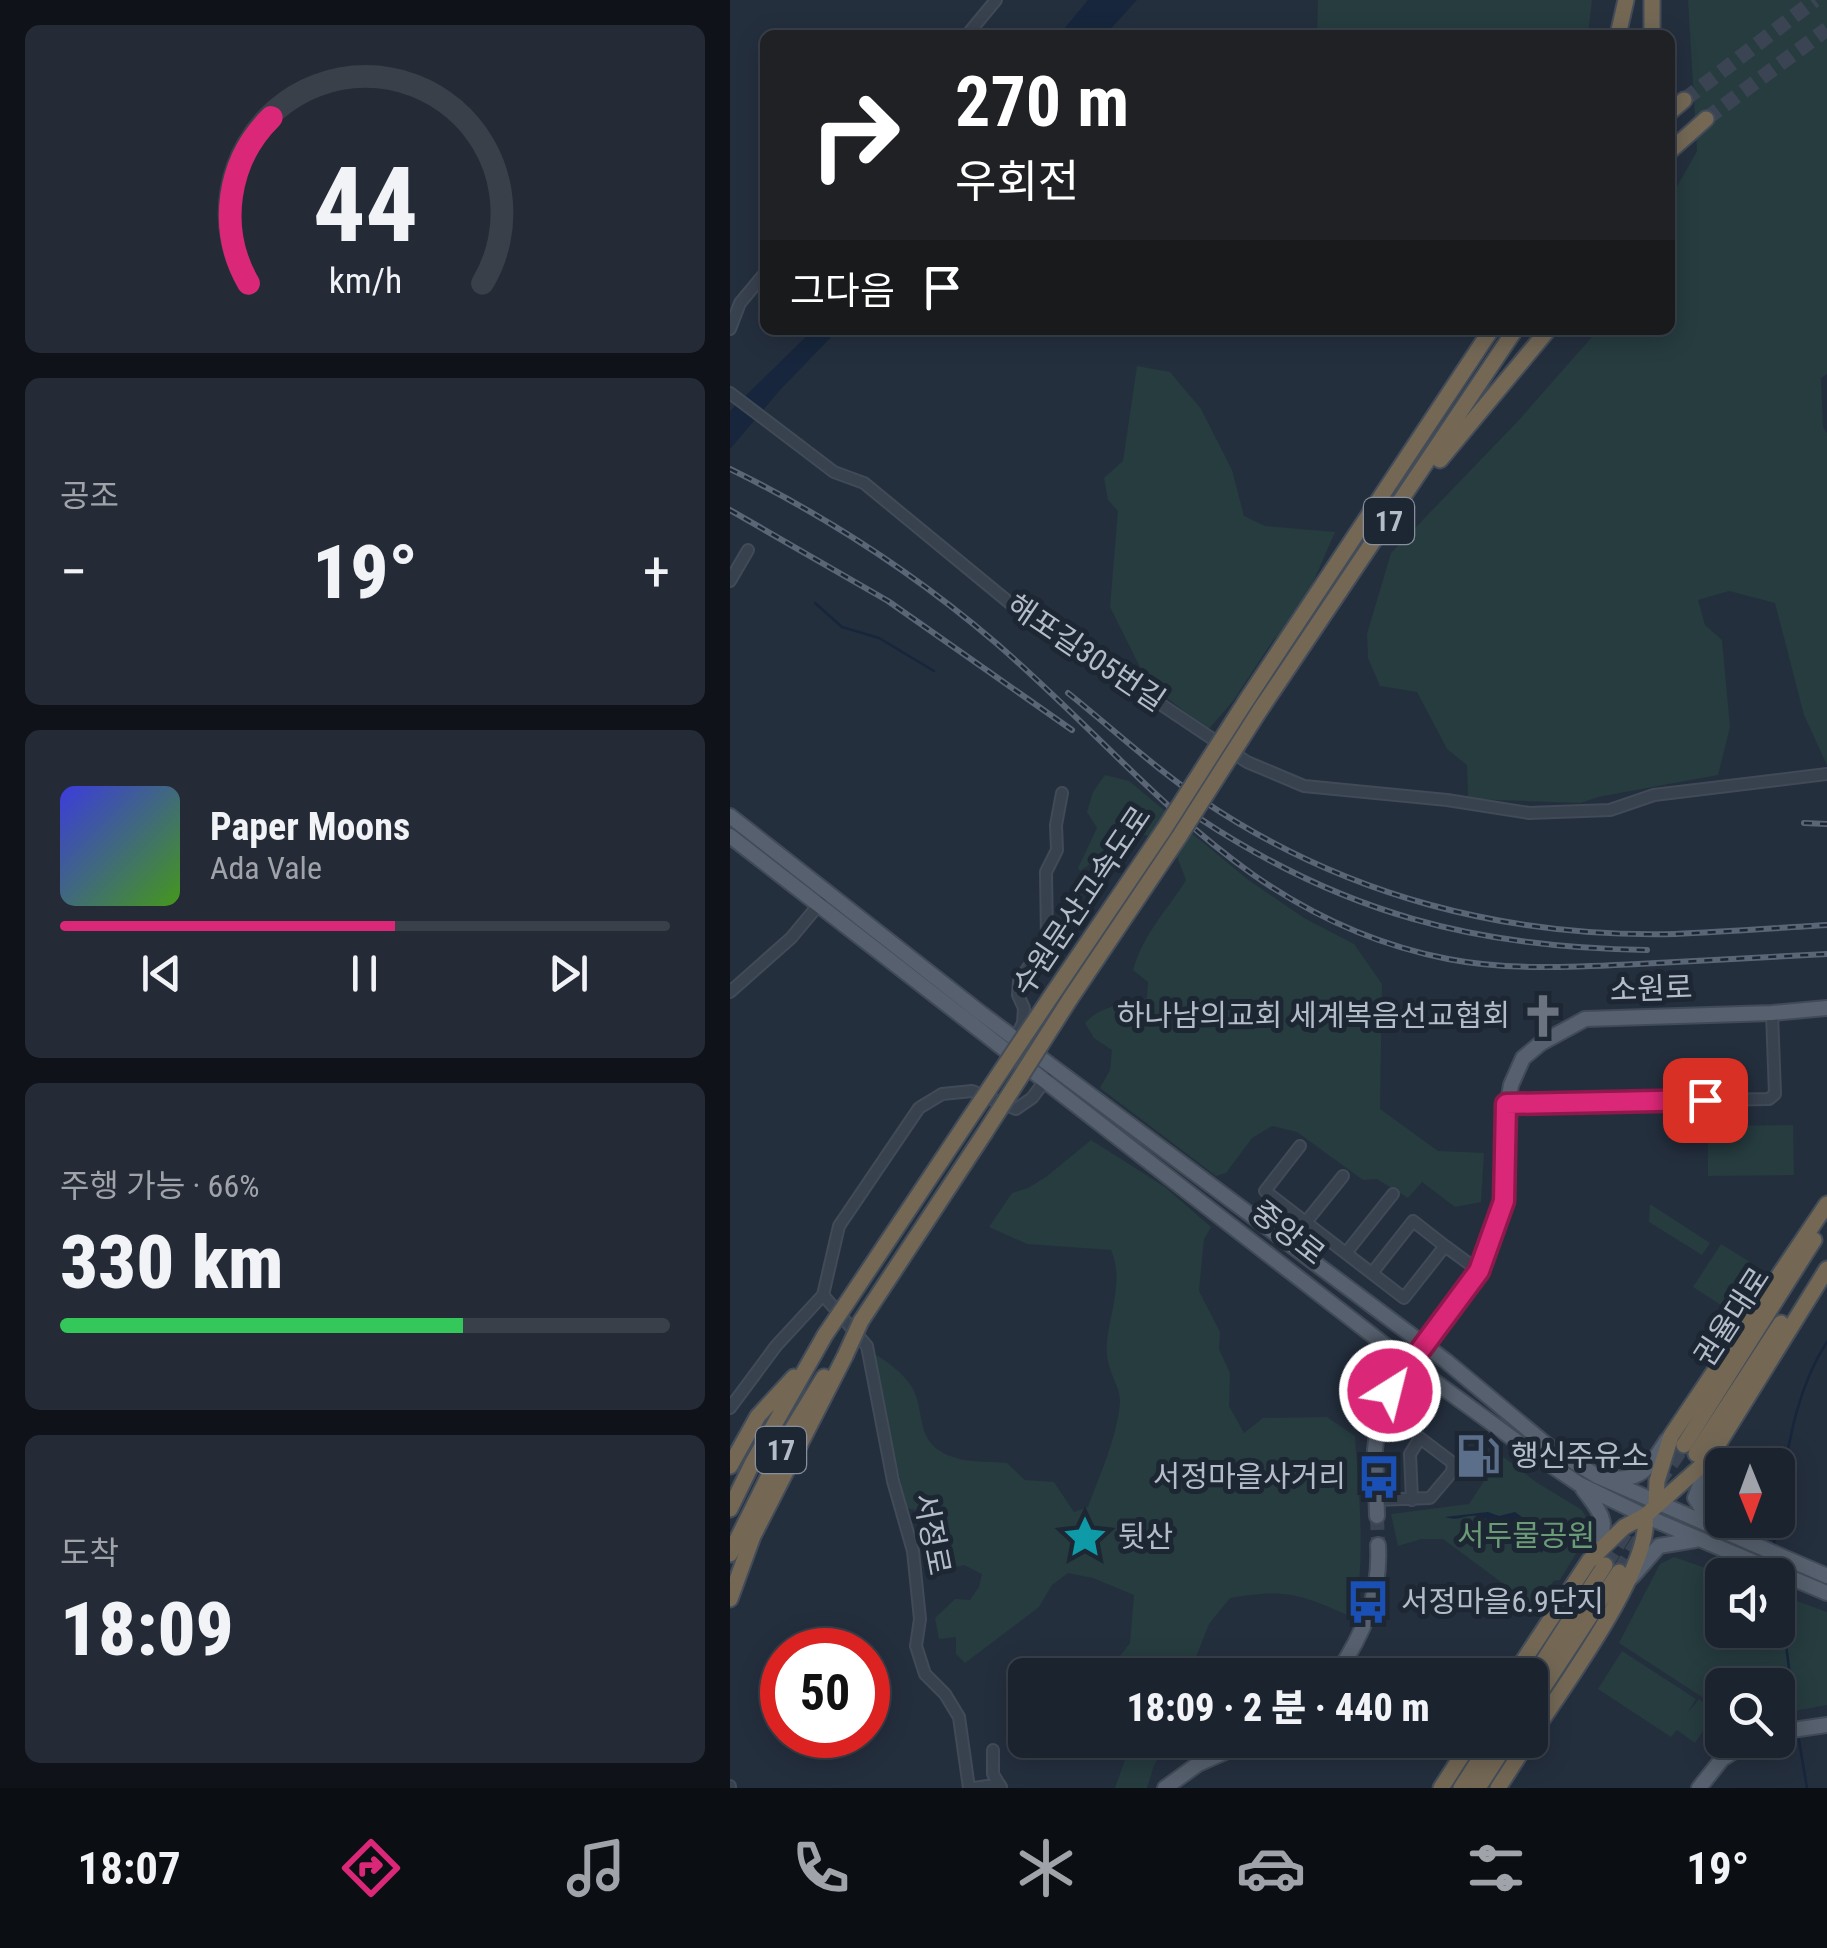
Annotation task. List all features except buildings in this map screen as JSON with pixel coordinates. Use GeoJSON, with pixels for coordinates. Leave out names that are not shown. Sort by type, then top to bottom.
{"type":"FeatureCollection","features":[{"type":"Feature","properties":{"kind":"highway"},"geometry":{"type":"LineString","coordinates":[[1619,30],[1626,0]]}},
{"type":"Feature","properties":{"kind":"highway"},"geometry":{"type":"LineString","coordinates":[[1652,0],[1652,30]]}},
{"type":"Feature","properties":{"kind":"highway"},"geometry":{"type":"LineString","coordinates":[[1675,108],[1684,100]]}},
{"type":"Feature","properties":{"kind":"highway"},"geometry":{"type":"LineString","coordinates":[[1675,147],[1706,118]]}},
{"type":"Feature","properties":{"kind":"highway","name":"수원문산고속도로"},"geometry":{"type":"LineString","coordinates":[[730,1509],[846,1304],[967,1122],[1063,994],[1172,833],[1488,335]]}},
{"type":"Feature","properties":{"kind":"highway","name":"수원문산고속도로"},"geometry":{"type":"LineString","coordinates":[[1253,706],[1389,520],[1512,335]]}},
{"type":"Feature","properties":{"kind":"highway","name":"수원문산고속도로"},"geometry":{"type":"LineString","coordinates":[[1389,520],[1544,335]]}},
{"type":"Feature","properties":{"kind":"highway","name":"수원문산고속도로"},"geometry":{"type":"LineString","coordinates":[[730,1554],[791,1432],[984,1134],[1063,994]]}},
{"type":"Feature","properties":{"kind":"highway"},"geometry":{"type":"LineString","coordinates":[[1697,1472],[1690,1448],[1827,1204]]}},
{"type":"Feature","properties":{"kind":"highway","name":"권율대로"},"geometry":{"type":"LineString","coordinates":[[1690,1448],[1827,1220]]}},
{"type":"Feature","properties":{"kind":"highway","name":"권율대로"},"geometry":{"type":"LineString","coordinates":[[1690,1448],[1827,1253]]}},
{"type":"Feature","properties":{"kind":"highway"},"geometry":{"type":"LineString","coordinates":[[1666,1453],[1690,1448],[1827,1269]]}},
{"type":"Feature","properties":{"kind":"highway"},"geometry":{"type":"LineString","coordinates":[[730,1466],[758,1416],[816,1351]]}},
{"type":"Feature","properties":{"kind":"highway"},"geometry":{"type":"LineString","coordinates":[[730,1599],[752,1536],[842,1353]]}},
{"type":"Feature","properties":{"kind":"highway"},"geometry":{"type":"LineString","coordinates":[[1666,1453],[1679,1466],[1697,1472]]}},
{"type":"Feature","properties":{"kind":"highway"},"geometry":{"type":"LineString","coordinates":[[1656,1503],[1657,1481],[1666,1453]]}},
{"type":"Feature","properties":{"kind":"highway"},"geometry":{"type":"LineString","coordinates":[[1604,1546],[1697,1472]]}},
{"type":"Feature","properties":{"kind":"highway"},"geometry":{"type":"LineString","coordinates":[[1637,1560],[1646,1529],[1645,1516]]}},
{"type":"Feature","properties":{"kind":"highway"},"geometry":{"type":"LineString","coordinates":[[1548,1700],[1611,1569],[1604,1546]]}},
{"type":"Feature","properties":{"kind":"highway"},"geometry":{"type":"LineString","coordinates":[[1604,1546],[1622,1547],[1637,1560]]}},
{"type":"Feature","properties":{"kind":"highway"},"geometry":{"type":"LineString","coordinates":[[1530,1658],[1611,1569],[1637,1560]]}},
{"type":"Feature","properties":{"kind":"highway"},"geometry":{"type":"LineString","coordinates":[[1547,1658],[1611,1569]]}},
{"type":"Feature","properties":{"kind":"highway"},"geometry":{"type":"LineString","coordinates":[[1548,1677],[1611,1569]]}},
{"type":"Feature","properties":{"kind":"highway"},"geometry":{"type":"LineString","coordinates":[[1441,1788],[1460,1758]]}},
{"type":"Feature","properties":{"kind":"highway"},"geometry":{"type":"LineString","coordinates":[[1461,1788],[1480,1758]]}},
{"type":"Feature","properties":{"kind":"highway"},"geometry":{"type":"LineString","coordinates":[[1478,1788],[1497,1758]]}},
{"type":"Feature","properties":{"kind":"highway"},"geometry":{"type":"LineString","coordinates":[[1498,1788],[1517,1758]]}},
{"type":"Feature","properties":{"kind":"main road","name":"중앙로"},"geometry":{"type":"LineString","coordinates":[[730,816],[1044,1082],[1411,1364],[1579,1484],[1696,1540],[1827,1593]]}},
{"type":"Feature","properties":{"kind":"main road","name":"중앙로"},"geometry":{"type":"LineString","coordinates":[[730,836],[824,899],[1015,1039],[1446,1361],[1548,1446],[1598,1476],[1705,1525]]}},
{"type":"Feature","properties":{"kind":"main road","name":"소원로"},"geometry":{"type":"LineString","coordinates":[[1411,1364],[1479,1271],[1504,1201],[1506,1104],[1523,1058],[1540,1043],[1585,1019],[1827,1008]]}},
{"type":"Feature","properties":{"kind":"main road"},"geometry":{"type":"LineString","coordinates":[[1377,1516],[1378,1416],[1390,1391],[1411,1364]]}},
{"type":"Feature","properties":{"kind":"main road"},"geometry":{"type":"LineString","coordinates":[[1598,1476],[1638,1476],[1690,1448],[1695,1498],[1705,1513]]}},
{"type":"Feature","properties":{"kind":"main road"},"geometry":{"type":"LineString","coordinates":[[1579,1484],[1604,1518],[1603,1534],[1611,1569],[1658,1546],[1696,1540]]}},
{"type":"Feature","properties":{"kind":"main road","name":"중앙로"},"geometry":{"type":"LineString","coordinates":[[1735,1538],[1827,1576]]}},
{"type":"Feature","properties":{"kind":"main road"},"geometry":{"type":"LineString","coordinates":[[1345,1658],[1372,1609],[1379,1568],[1378,1546]]}},
{"type":"Feature","properties":{"kind":"main road"},"geometry":{"type":"LineString","coordinates":[[1795,1730],[1823,1726]]}},
{"type":"Feature","properties":{"kind":"main road"},"geometry":{"type":"LineString","coordinates":[[1166,1788],[1212,1758]]}},
{"type":"Feature","properties":{"kind":"main road"},"geometry":{"type":"LineString","coordinates":[[1699,1788],[1724,1758]]}},
{"type":"Feature","properties":{"kind":"street"},"geometry":{"type":"LineString","coordinates":[[971,30],[996,0]]}},
{"type":"Feature","properties":{"kind":"street"},"geometry":{"type":"LineString","coordinates":[[730,330],[740,303],[760,280]]}},
{"type":"Feature","properties":{"kind":"street","name":"해포길305번길"},"geometry":{"type":"LineString","coordinates":[[732,395],[834,472],[864,483],[1011,604],[1248,762],[1304,786],[1446,800],[1529,813],[1610,810],[1654,794],[1827,774]]}},
{"type":"Feature","properties":{"kind":"street"},"geometry":{"type":"LineString","coordinates":[[730,581],[748,550]]}},
{"type":"Feature","properties":{"kind":"street"},"geometry":{"type":"LineString","coordinates":[[1015,1039],[1023,1023],[1019,981],[1048,940],[1046,872],[1057,850],[1056,825],[1062,793]]}},
{"type":"Feature","properties":{"kind":"street"},"geometry":{"type":"LineString","coordinates":[[730,992],[791,938],[824,899]]}},
{"type":"Feature","properties":{"kind":"street"},"geometry":{"type":"LineString","coordinates":[[1506,1104],[1769,1099],[1775,1094],[1772,1013]]}},
{"type":"Feature","properties":{"kind":"street"},"geometry":{"type":"LineString","coordinates":[[730,1408],[776,1346],[823,1294],[839,1226],[919,1108],[942,1094],[972,1090],[1016,1109],[1032,1098],[1054,1069]]}},
{"type":"Feature","properties":{"kind":"street"},"geometry":{"type":"LineString","coordinates":[[1300,1146],[1265,1190],[1404,1298],[1445,1246]]}},
{"type":"Feature","properties":{"kind":"street"},"geometry":{"type":"LineString","coordinates":[[1306,1222],[1343,1176]]}},
{"type":"Feature","properties":{"kind":"street"},"geometry":{"type":"LineString","coordinates":[[1346,1254],[1393,1194]]}},
{"type":"Feature","properties":{"kind":"street"},"geometry":{"type":"LineString","coordinates":[[1372,1273],[1413,1221],[1479,1271]]}},
{"type":"Feature","properties":{"kind":"street","name":"서정로"},"geometry":{"type":"LineString","coordinates":[[823,1294],[866,1346],[893,1482],[913,1551],[920,1619],[916,1646],[924,1674],[945,1694],[959,1717],[972,1788],[1000,1786],[993,1774],[994,1750]]}},
{"type":"Feature","properties":{"kind":"street"},"geometry":{"type":"LineString","coordinates":[[1375,1500],[1412,1500],[1430,1498],[1454,1468],[1447,1457],[1420,1438],[1410,1454],[1412,1500]]}},
{"type":"Feature","properties":{"kind":"green space"},"geometry":{"type":"Polygon","coordinates":[[[1318,0],[1592,0],[1589,30],[1317,30],[1318,0]]]}},
{"type":"Feature","properties":{"kind":"green space"},"geometry":{"type":"Polygon","coordinates":[[[1688,0],[1827,0],[1827,374],[1821,378],[1823,427],[1827,433],[1827,765],[1804,715],[1775,603],[1729,591],[1698,600],[1705,625],[1722,640],[1730,727],[1718,775],[1581,803],[1468,799],[1467,765],[1447,749],[1417,692],[1380,686],[1368,658],[1367,634],[1391,553],[1519,420],[1594,335],[1675,335],[1675,190],[1697,151],[1688,0]]]}},
{"type":"Feature","properties":{"kind":"green space"},"geometry":{"type":"Polygon","coordinates":[[[1137,366],[1170,372],[1201,409],[1232,470],[1244,516],[1265,526],[1335,532],[1305,601],[1287,630],[1274,639],[1233,701],[1208,730],[1148,683],[1110,607],[1118,511],[1108,500],[1104,478],[1123,461],[1137,366]]]}},
{"type":"Feature","properties":{"kind":"green space"},"geometry":{"type":"Polygon","coordinates":[[[1105,775],[1129,781],[1247,879],[1304,918],[1354,944],[1382,984],[1380,1109],[1438,1151],[1484,1153],[1481,1202],[1455,1207],[1422,1182],[1408,1198],[1377,1179],[1363,1180],[1297,1132],[1272,1126],[1252,1138],[1226,1173],[1216,1176],[1100,1088],[1110,1070],[1112,1050],[1094,1038],[1085,1023],[1106,1009],[1147,998],[1148,982],[1133,970],[1150,933],[1186,880],[1174,849],[1143,834],[1124,840],[1080,871],[1097,828],[1087,812],[1093,792],[1105,775]]]}},
{"type":"Feature","properties":{"kind":"green space"},"geometry":{"type":"Polygon","coordinates":[[[1793,1125],[1794,1175],[1708,1176],[1708,1126],[1793,1125]]]}},
{"type":"Feature","properties":{"kind":"green space"},"geometry":{"type":"Polygon","coordinates":[[[1091,1140],[1165,1187],[1211,1227],[1204,1239],[1199,1291],[1220,1332],[1219,1349],[1230,1373],[1229,1406],[1244,1433],[1263,1418],[1327,1417],[1355,1436],[1361,1550],[1354,1618],[1294,1596],[1230,1598],[1209,1624],[1196,1658],[1119,1658],[1130,1643],[1134,1595],[1093,1578],[1068,1573],[1052,1585],[1039,1607],[965,1663],[956,1654],[956,1637],[939,1639],[935,1618],[955,1599],[970,1600],[982,1574],[964,1565],[948,1569],[936,1516],[907,1508],[870,1352],[893,1367],[912,1387],[926,1436],[940,1451],[966,1460],[1007,1463],[1025,1480],[1054,1482],[1074,1512],[1088,1507],[1112,1442],[1120,1402],[1107,1352],[1116,1284],[1115,1261],[1111,1250],[1027,1244],[989,1227],[1012,1193],[1046,1177],[1091,1140]]]}},
{"type":"Feature","properties":{"kind":"green space"},"geometry":{"type":"Polygon","coordinates":[[[1650,1204],[1710,1243],[1702,1255],[1649,1222],[1650,1204]]]}},
{"type":"Feature","properties":{"kind":"green space"},"geometry":{"type":"Polygon","coordinates":[[[1721,1244],[1750,1262],[1724,1307],[1693,1287],[1721,1244]]]}},
{"type":"Feature","properties":{"kind":"green space","name":"서두물공원"},"geometry":{"type":"Polygon","coordinates":[[[1501,1455],[1582,1510],[1589,1522],[1586,1537],[1560,1580],[1554,1581],[1541,1598],[1528,1602],[1443,1539],[1422,1539],[1398,1546],[1391,1514],[1469,1504],[1501,1455]]]}},
{"type":"Feature","properties":{"kind":"green space"},"geometry":{"type":"Polygon","coordinates":[[[1674,1557],[1705,1568],[1705,1648],[1795,1648],[1795,1600],[1827,1612],[1827,1705],[1795,1711],[1795,1668],[1705,1668],[1705,1699],[1619,1643],[1660,1564],[1674,1557]]]}},
{"type":"Feature","properties":{"kind":"green space"},"geometry":{"type":"Polygon","coordinates":[[[1622,1651],[1696,1699],[1687,1714],[1699,1699],[1705,1704],[1705,1728],[1695,1743],[1677,1730],[1671,1737],[1598,1689],[1622,1651]]]}},
{"type":"Feature","properties":{"kind":"green space"},"geometry":{"type":"Polygon","coordinates":[[[1126,1758],[1158,1758],[1147,1788],[1115,1788],[1126,1758]]]}},
{"type":"Feature","properties":{"kind":"water"},"geometry":{"type":"Polygon","coordinates":[[[1088,0],[1137,0],[1110,30],[1063,30],[1088,0]]]}},
{"type":"Feature","properties":{"kind":"water"},"geometry":{"type":"Polygon","coordinates":[[[808,335],[833,335],[730,449],[730,411],[808,335]]]}},
{"type":"Feature","properties":{"kind":"water"},"geometry":{"type":"Polygon","coordinates":[[[1488,1512],[1499,1516],[1515,1512],[1537,1528],[1535,1538],[1545,1543],[1542,1553],[1484,1518],[1445,1517],[1488,1512]]]}},
{"type":"Feature","properties":{"kind":"waterway"},"geometry":{"type":"LineString","coordinates":[[815,603],[842,627],[879,638],[934,671]]}},
{"type":"Feature","properties":{"kind":"waterway"},"geometry":{"type":"LineString","coordinates":[[1788,1448],[1807,1380],[1827,1342]]}},
{"type":"Feature","properties":{"kind":"waterway"},"geometry":{"type":"LineString","coordinates":[[1774,1538],[1774,1549]]}},
{"type":"Feature","properties":{"kind":"waterway"},"geometry":{"type":"LineString","coordinates":[[1786,1648],[1796,1722]]}},
{"type":"Feature","properties":{"kind":"waterway"},"geometry":{"type":"LineString","coordinates":[[1798,1735],[1807,1788]]}},
{"type":"Feature","properties":{"kind":"tunnel"},"geometry":{"type":"LineString","coordinates":[[1684,100],[1815,0]]}},
{"type":"Feature","properties":{"kind":"tunnel"},"geometry":{"type":"LineString","coordinates":[[1706,119],[1827,29]]}},
{"type":"Feature","properties":{"kind":"tunnel"},"geometry":{"type":"LineString","coordinates":[[1658,1483],[1684,1445]]}},
{"type":"Feature","properties":{"kind":"tunnel"},"geometry":{"type":"LineString","coordinates":[[1377,1516],[1378,1545]]}},
{"type":"Feature","properties":{"kind":"tunnel"},"geometry":{"type":"LineString","coordinates":[[1605,1565],[1631,1523]]}},
{"type":"Feature","properties":{"kind":"tunnel"},"geometry":{"type":"LineString","coordinates":[[1619,1572],[1641,1537]]}},
{"type":"Feature","properties":{"kind":"railway"},"geometry":{"type":"LineString","coordinates":[[730,469],[868,547],[965,617],[1201,834],[1254,875],[1312,911],[1376,939],[1471,963],[1590,966],[1827,954]]}},
{"type":"Feature","properties":{"kind":"railway"},"geometry":{"type":"LineString","coordinates":[[730,510],[888,601],[1072,730]]}},
{"type":"Feature","properties":{"kind":"railway"},"geometry":{"type":"LineString","coordinates":[[1068,693],[1187,790],[1258,835],[1314,863],[1430,905],[1489,919],[1612,933],[1675,934],[1827,925]]}},
{"type":"Feature","properties":{"kind":"railway"},"geometry":{"type":"LineString","coordinates":[[1199,818],[1305,878],[1413,919],[1525,942],[1647,950]]}},
{"type":"Feature","properties":{"kind":"railway"},"geometry":{"type":"LineString","coordinates":[[1804,823],[1827,824]]}},
{"type":"Feature","properties":{"kind":"place","name":"하나남의교회 세계복음선교협회"},"geometry":{"type":"Point","coordinates":[1543,1016]}},
{"type":"Feature","properties":{"kind":"place","name":"행신주유소"},"geometry":{"type":"Point","coordinates":[1478,1456]}},
{"type":"Feature","properties":{"kind":"place","name":"서정마을사거리"},"geometry":{"type":"Point","coordinates":[1379,1477]}},
{"type":"Feature","properties":{"kind":"place","name":"뒷산"},"geometry":{"type":"Point","coordinates":[1085,1537]}},
{"type":"Feature","properties":{"kind":"place","name":"서정마을6.9단지"},"geometry":{"type":"Point","coordinates":[1368,1602]}},
{"type":"Feature","properties":{"kind":"route"},"geometry":{"type":"LineString","coordinates":[[1390,1391],[1479,1271],[1489,1250],[1504,1201],[1506,1104],[1705,1100]]}}]}
